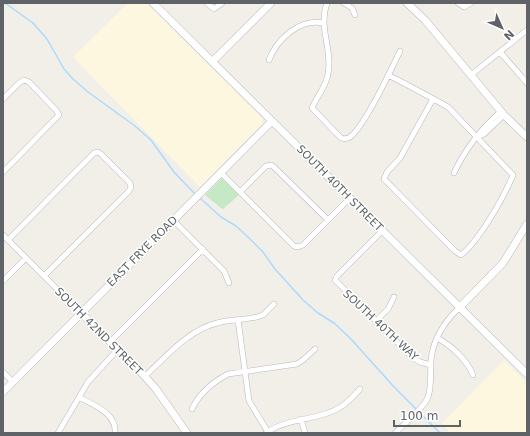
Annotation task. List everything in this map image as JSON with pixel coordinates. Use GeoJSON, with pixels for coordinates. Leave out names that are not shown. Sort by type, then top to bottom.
{"type":"FeatureCollection","features":[{"type":"Feature","properties":{"kind":"street","name":"SOUTH 40TH STREET"},"geometry":{"type":"LineString","coordinates":[[153,3],[527,374]]}},
{"type":"Feature","properties":{"kind":"street"},"geometry":{"type":"LineString","coordinates":[[207,3],[214,9],[222,3]]}},
{"type":"Feature","properties":{"kind":"street"},"geometry":{"type":"LineString","coordinates":[[213,61],[271,3]]}},
{"type":"Feature","properties":{"kind":"street"},"geometry":{"type":"LineString","coordinates":[[327,3],[323,23],[329,66],[328,75],[326,83],[312,108],[341,138],[346,139],[350,137],[359,127],[400,51]]}},
{"type":"Feature","properties":{"kind":"street"},"geometry":{"type":"LineString","coordinates":[[344,3],[352,8],[355,15]]}},
{"type":"Feature","properties":{"kind":"street"},"geometry":{"type":"LineString","coordinates":[[407,3],[425,20],[503,113],[527,137]]}},
{"type":"Feature","properties":{"kind":"street"},"geometry":{"type":"LineString","coordinates":[[458,3],[464,7],[471,3]]}},
{"type":"Feature","properties":{"kind":"street"},"geometry":{"type":"LineString","coordinates":[[269,60],[272,52],[289,33],[297,27],[304,23],[323,23]]}},
{"type":"Feature","properties":{"kind":"street"},"geometry":{"type":"LineString","coordinates":[[471,75],[527,30]]}},
{"type":"Feature","properties":{"kind":"street"},"geometry":{"type":"LineString","coordinates":[[500,52],[527,83]]}},
{"type":"Feature","properties":{"kind":"street"},"geometry":{"type":"LineString","coordinates":[[388,74],[434,99],[448,107],[513,175],[486,226],[467,250],[461,254],[455,251],[388,184],[384,178],[387,172],[400,158],[434,99],[439,94]]}},
{"type":"Feature","properties":{"kind":"street"},"geometry":{"type":"LineString","coordinates":[[3,99],[24,80],[29,82],[59,114],[3,172]]}},
{"type":"Feature","properties":{"kind":"street"},"geometry":{"type":"LineString","coordinates":[[454,173],[468,148],[477,137],[484,134],[503,113]]}},
{"type":"Feature","properties":{"kind":"street","name":"EAST FRYE ROAD"},"geometry":{"type":"LineString","coordinates":[[3,392],[272,121]]}},
{"type":"Feature","properties":{"kind":"street"},"geometry":{"type":"LineString","coordinates":[[8,240],[94,153],[98,152],[130,183],[131,187],[129,191],[44,276]]}},
{"type":"Feature","properties":{"kind":"street"},"geometry":{"type":"LineString","coordinates":[[240,192],[266,166],[270,165],[274,167],[328,220]]}},
{"type":"Feature","properties":{"kind":"street"},"geometry":{"type":"LineString","coordinates":[[221,172],[294,246],[298,247],[302,245],[350,198]]}},
{"type":"Feature","properties":{"kind":"street"},"geometry":{"type":"LineString","coordinates":[[173,220],[224,271],[229,282]]}},
{"type":"Feature","properties":{"kind":"street"},"geometry":{"type":"LineString","coordinates":[[395,433],[426,402],[429,394],[431,359],[437,338],[449,319],[503,263],[527,224]]}},
{"type":"Feature","properties":{"kind":"street","name":"SOUTH 40TH WAY"},"geometry":{"type":"LineString","coordinates":[[383,230],[337,276],[335,280],[413,358],[431,365]]}},
{"type":"Feature","properties":{"kind":"street","name":"SOUTH 42ND STREET"},"geometry":{"type":"LineString","coordinates":[[3,235],[144,376],[163,398],[187,433]]}},
{"type":"Feature","properties":{"kind":"street"},"geometry":{"type":"LineString","coordinates":[[110,342],[203,249]]}},
{"type":"Feature","properties":{"kind":"street"},"geometry":{"type":"LineString","coordinates":[[3,281],[26,258]]}},
{"type":"Feature","properties":{"kind":"street"},"geometry":{"type":"LineString","coordinates":[[376,322],[388,309],[394,297]]}},
{"type":"Feature","properties":{"kind":"street"},"geometry":{"type":"LineString","coordinates":[[144,376],[194,333],[217,323],[263,315],[274,304]]}},
{"type":"Feature","properties":{"kind":"street"},"geometry":{"type":"LineString","coordinates":[[238,320],[249,401],[267,432],[286,423],[335,410],[348,402],[360,389]]}},
{"type":"Feature","properties":{"kind":"street"},"geometry":{"type":"LineString","coordinates":[[437,338],[450,346],[467,363],[474,375]]}},
{"type":"Feature","properties":{"kind":"street"},"geometry":{"type":"LineString","coordinates":[[58,433],[79,397],[98,369],[118,349]]}},
{"type":"Feature","properties":{"kind":"street"},"geometry":{"type":"LineString","coordinates":[[192,409],[202,394],[228,374],[296,364],[315,349]]}},
{"type":"Feature","properties":{"kind":"street"},"geometry":{"type":"LineString","coordinates":[[3,372],[13,382]]}},
{"type":"Feature","properties":{"kind":"street"},"geometry":{"type":"LineString","coordinates":[[79,397],[110,416],[115,426],[115,433]]}},
{"type":"Feature","properties":{"kind":"street"},"geometry":{"type":"LineString","coordinates":[[301,419],[304,433]]}},
{"type":"Feature","properties":{"kind":"shaded area"},"geometry":{"type":"Polygon","coordinates":[[[128,3],[146,3],[262,118],[262,124],[200,187],[73,57],[128,3]]]}},
{"type":"Feature","properties":{"kind":"shaded area"},"geometry":{"type":"Polygon","coordinates":[[[504,360],[527,383],[527,433],[448,433],[449,431],[442,423],[504,360]]]}},
{"type":"Feature","properties":{"kind":"green space"},"geometry":{"type":"Polygon","coordinates":[[[222,178],[239,195],[223,209],[205,195],[222,178]]]}},
{"type":"Feature","properties":{"kind":"waterway"},"geometry":{"type":"LineString","coordinates":[[5,3],[33,23],[47,39],[64,69],[73,79],[151,140],[174,172],[195,194]]}},
{"type":"Feature","properties":{"kind":"waterway"},"geometry":{"type":"LineString","coordinates":[[200,198],[221,217],[236,226],[250,239],[263,252],[275,269],[303,300],[318,313],[334,323],[350,338],[395,388],[440,433]]}}]}
